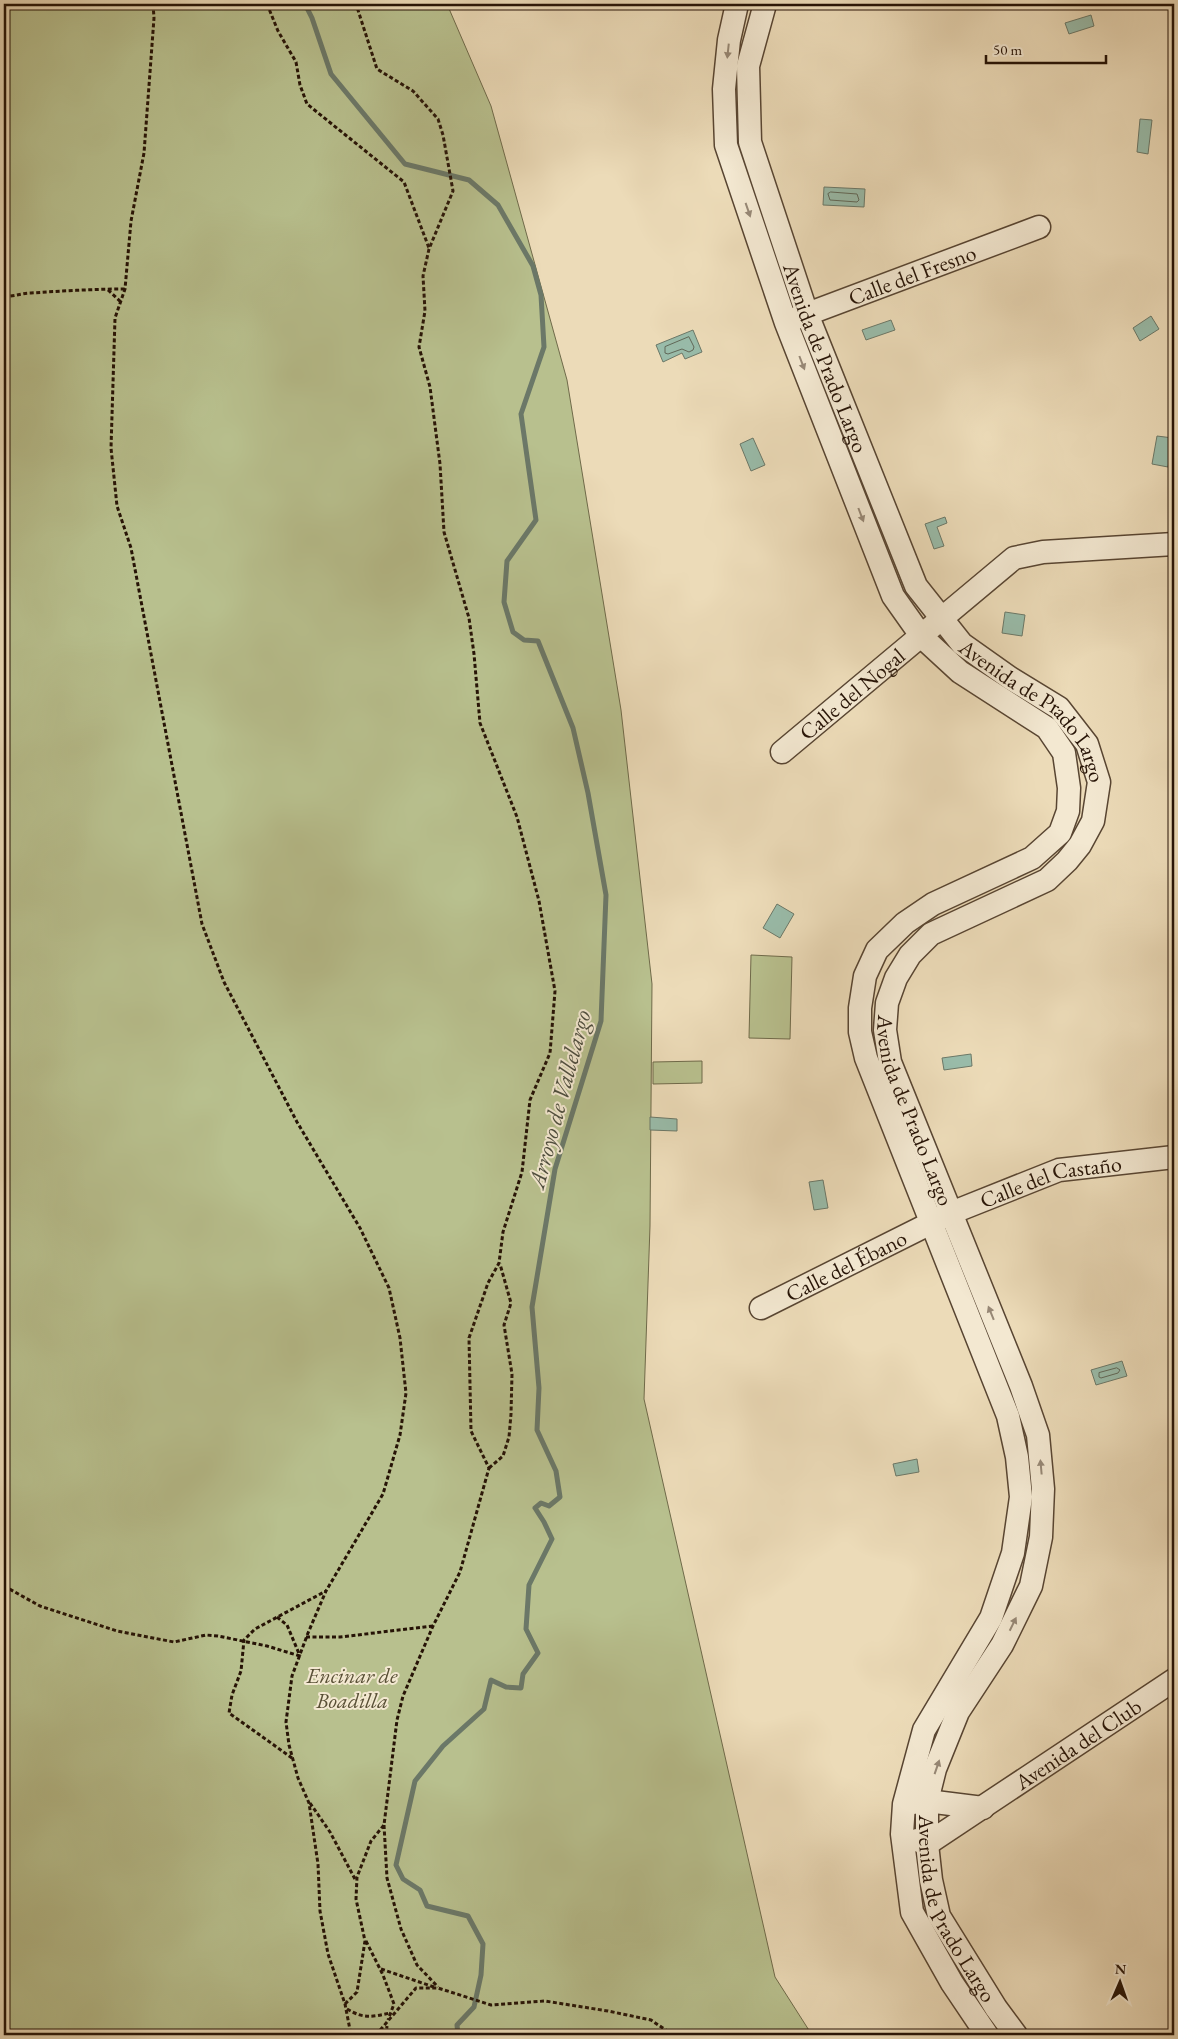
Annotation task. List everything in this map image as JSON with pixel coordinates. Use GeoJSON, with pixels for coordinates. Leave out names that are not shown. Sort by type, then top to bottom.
{"type":"FeatureCollection","features":[{"type":"Feature","properties":{"kind":"street","name":"Avenida de Prado Largo"},"geometry":{"type":"LineString","coordinates":[[737,4],[729,40],[724,89],[726,145],[786,323],[893,596],[922,637],[960,672],[1047,728],[1064,754],[1069,788],[1068,811],[1060,833],[1032,858],[933,904],[905,923],[877,950],[865,976],[860,1008],[860,1032],[866,1058],[1021,1386],[1038,1435],[1043,1489],[1041,1537],[1032,1586],[1002,1645],[958,1712],[935,1769],[927,1801],[927,1844],[931,1880],[939,1916],[996,2008],[1016,2035]]}},
{"type":"Feature","properties":{"kind":"street","name":"Avenida de Prado Largo"},"geometry":{"type":"LineString","coordinates":[[765,4],[748,66],[750,142],[807,314],[916,586],[962,644],[1010,678],[1059,708],[1087,744],[1099,782],[1093,821],[1080,845],[1066,861],[1046,880],[931,934],[910,955],[896,978],[887,1003],[885,1030],[890,1062],[1008,1416],[1017,1457],[1022,1497],[1013,1553],[991,1618],[924,1730],[904,1804],[902,1834],[912,1912],[952,1983],[987,2035]]}},
{"type":"Feature","properties":{"kind":"street","name":"Calle del Fresno"},"geometry":{"type":"LineString","coordinates":[[786,323],[1039,228]]}},
{"type":"Feature","properties":{"kind":"street","name":"Calle del Nogal"},"geometry":{"type":"LineString","coordinates":[[782,752],[922,637],[1014,558],[1043,552],[1174,544]]}},
{"type":"Feature","properties":{"kind":"street","name":"Calle del Castaño"},"geometry":{"type":"LineString","coordinates":[[942,1218],[1059,1170],[1174,1157]]}},
{"type":"Feature","properties":{"kind":"street","name":"Calle del Ébano"},"geometry":{"type":"LineString","coordinates":[[761,1308],[942,1218]]}},
{"type":"Feature","properties":{"kind":"street","name":"Avenida del Club"},"geometry":{"type":"LineString","coordinates":[[927,1844],[1174,1680]]}},
{"type":"Feature","properties":{"kind":"street"},"geometry":{"type":"LineString","coordinates":[[904,1804],[927,1801],[983,1808]]}},
{"type":"Feature","properties":{"kind":"street"},"geometry":{"type":"LineString","coordinates":[[902,1834],[927,1844]]}},
{"type":"Feature","properties":{"kind":"path"},"geometry":{"type":"LineString","coordinates":[[152,4],[154,18],[144,153],[131,221],[125,290],[115,318],[111,448],[117,506],[131,548],[202,924],[224,982],[297,1122],[360,1228],[389,1288],[400,1338],[406,1393],[400,1435],[383,1494],[326,1591],[306,1637],[292,1676],[286,1722],[298,1778],[309,1802],[330,1832],[356,1882]]}},
{"type":"Feature","properties":{"kind":"path"},"geometry":{"type":"LineString","coordinates":[[266,4],[278,31],[296,62],[300,85],[308,104],[404,182],[429,249]]}},
{"type":"Feature","properties":{"kind":"path"},"geometry":{"type":"LineString","coordinates":[[356,4],[377,70],[413,91],[438,119],[443,135],[453,191],[429,249],[424,276],[425,311],[419,347],[430,387],[440,464],[444,532],[469,618],[480,723],[517,817],[539,902],[555,991],[550,1053],[530,1100],[522,1172],[503,1232],[499,1263],[488,1282],[469,1338],[471,1431],[489,1468]]}},
{"type":"Feature","properties":{"kind":"path"},"geometry":{"type":"LineString","coordinates":[[107,289],[121,302]]}},
{"type":"Feature","properties":{"kind":"path"},"geometry":{"type":"LineString","coordinates":[[4,296],[15,297],[29,292],[125,290]]}},
{"type":"Feature","properties":{"kind":"path"},"geometry":{"type":"LineString","coordinates":[[438,1988],[417,1965],[401,1929],[387,1878],[384,1825],[396,1720],[403,1696],[460,1572],[489,1468],[503,1456],[509,1436],[512,1374],[504,1325],[511,1303],[499,1263]]}},
{"type":"Feature","properties":{"kind":"path"},"geometry":{"type":"LineString","coordinates":[[4,1586],[40,1606],[125,1633],[174,1642],[206,1635],[244,1640],[300,1656]]}},
{"type":"Feature","properties":{"kind":"path"},"geometry":{"type":"LineString","coordinates":[[293,1758],[229,1713],[232,1695],[241,1671],[244,1640],[255,1630],[326,1591]]}},
{"type":"Feature","properties":{"kind":"path"},"geometry":{"type":"LineString","coordinates":[[278,1618],[287,1625],[300,1656]]}},
{"type":"Feature","properties":{"kind":"path"},"geometry":{"type":"LineString","coordinates":[[306,1637],[381,1633],[434,1626]]}},
{"type":"Feature","properties":{"kind":"path"},"geometry":{"type":"LineString","coordinates":[[309,1802],[318,1864],[320,1911],[328,1954],[345,2004],[351,2035]]}},
{"type":"Feature","properties":{"kind":"path"},"geometry":{"type":"LineString","coordinates":[[384,1825],[371,1841],[356,1877],[356,1899],[365,1941],[380,1969],[394,2004],[387,2025],[386,2035]]}},
{"type":"Feature","properties":{"kind":"path"},"geometry":{"type":"LineString","coordinates":[[345,2004],[357,1992],[365,1941]]}},
{"type":"Feature","properties":{"kind":"path"},"geometry":{"type":"LineString","coordinates":[[380,1969],[491,2005],[545,2001],[608,2011],[651,2020],[673,2035]]}},
{"type":"Feature","properties":{"kind":"path"},"geometry":{"type":"LineString","coordinates":[[376,2035],[387,2025],[416,1988],[438,1988]]}},
{"type":"Feature","properties":{"kind":"path"},"geometry":{"type":"LineString","coordinates":[[346,2009],[369,2018],[391,2013]]}},
{"type":"Feature","properties":{"kind":"green space","name":"Encinar de Boadilla"},"geometry":{"type":"Polygon","coordinates":[[[4,4],[447,4],[491,106],[567,380],[621,710],[652,984],[650,1226],[644,1399],[775,1977],[812,2035],[4,2035],[4,4]]]}},
{"type":"Feature","properties":{"kind":"green space"},"geometry":{"type":"Polygon","coordinates":[[[751,955],[792,957],[790,1039],[749,1038],[751,955]]]}},
{"type":"Feature","properties":{"kind":"green space"},"geometry":{"type":"Polygon","coordinates":[[[702,1061],[702,1083],[653,1084],[653,1062],[702,1061]]]}},
{"type":"Feature","properties":{"kind":"water"},"geometry":{"type":"Polygon","coordinates":[[[1091,15],[1094,26],[1069,34],[1065,23],[1091,15]]]}},
{"type":"Feature","properties":{"kind":"water"},"geometry":{"type":"Polygon","coordinates":[[[1140,119],[1152,120],[1148,154],[1137,152],[1140,119]]]}},
{"type":"Feature","properties":{"kind":"water"},"geometry":{"type":"Polygon","coordinates":[[[824,187],[865,189],[864,207],[823,205],[824,187]]]}},
{"type":"Feature","properties":{"kind":"water"},"geometry":{"type":"Polygon","coordinates":[[[1151,316],[1159,329],[1140,341],[1133,328],[1151,316]]]}},
{"type":"Feature","properties":{"kind":"water"},"geometry":{"type":"Polygon","coordinates":[[[891,320],[895,330],[866,340],[862,330],[891,320]]]}},
{"type":"Feature","properties":{"kind":"water"},"geometry":{"type":"Polygon","coordinates":[[[693,330],[702,352],[685,359],[682,353],[663,362],[656,345],[693,330]]]}},
{"type":"Feature","properties":{"kind":"water"},"geometry":{"type":"Polygon","coordinates":[[[1157,436],[1173,438],[1168,467],[1152,464],[1157,436]]]}},
{"type":"Feature","properties":{"kind":"water"},"geometry":{"type":"Polygon","coordinates":[[[753,438],[765,465],[751,471],[740,444],[753,438]]]}},
{"type":"Feature","properties":{"kind":"water"},"geometry":{"type":"Polygon","coordinates":[[[945,517],[947,523],[937,527],[944,546],[934,549],[925,524],[945,517]]]}},
{"type":"Feature","properties":{"kind":"water"},"geometry":{"type":"Polygon","coordinates":[[[1005,612],[1025,615],[1022,636],[1002,633],[1005,612]]]}},
{"type":"Feature","properties":{"kind":"water"},"geometry":{"type":"Polygon","coordinates":[[[777,904],[794,914],[780,938],[763,928],[777,904]]]}},
{"type":"Feature","properties":{"kind":"water"},"geometry":{"type":"Polygon","coordinates":[[[971,1054],[972,1066],[944,1070],[942,1058],[971,1054]]]}},
{"type":"Feature","properties":{"kind":"water"},"geometry":{"type":"Polygon","coordinates":[[[650,1117],[677,1119],[677,1131],[650,1130],[650,1117]]]}},
{"type":"Feature","properties":{"kind":"water"},"geometry":{"type":"Polygon","coordinates":[[[823,1180],[828,1208],[814,1210],[809,1182],[823,1180]]]}},
{"type":"Feature","properties":{"kind":"water"},"geometry":{"type":"Polygon","coordinates":[[[1122,1361],[1127,1376],[1096,1385],[1091,1370],[1122,1361]]]}},
{"type":"Feature","properties":{"kind":"water"},"geometry":{"type":"Polygon","coordinates":[[[917,1459],[919,1472],[896,1476],[893,1464],[917,1459]]]}},
{"type":"Feature","properties":{"kind":"waterway","name":"Arroyo de Vallelargo"},"geometry":{"type":"LineString","coordinates":[[305,4],[312,18],[331,74],[405,164],[469,180],[498,205],[533,266],[541,295],[544,347],[521,414],[536,520],[507,561],[504,602],[513,632],[524,640],[538,641],[573,728],[588,793],[606,895],[601,1021],[555,1169],[532,1307],[539,1388],[537,1430],[556,1471],[560,1497],[549,1506],[541,1503],[535,1508],[552,1539],[529,1585],[526,1629],[538,1653],[523,1674],[521,1688],[506,1687],[491,1680],[484,1709],[443,1746],[415,1781],[396,1865],[403,1879],[420,1890],[427,1906],[468,1916],[483,1944],[481,1975],[474,2007],[457,2025],[458,2035]]}}]}
